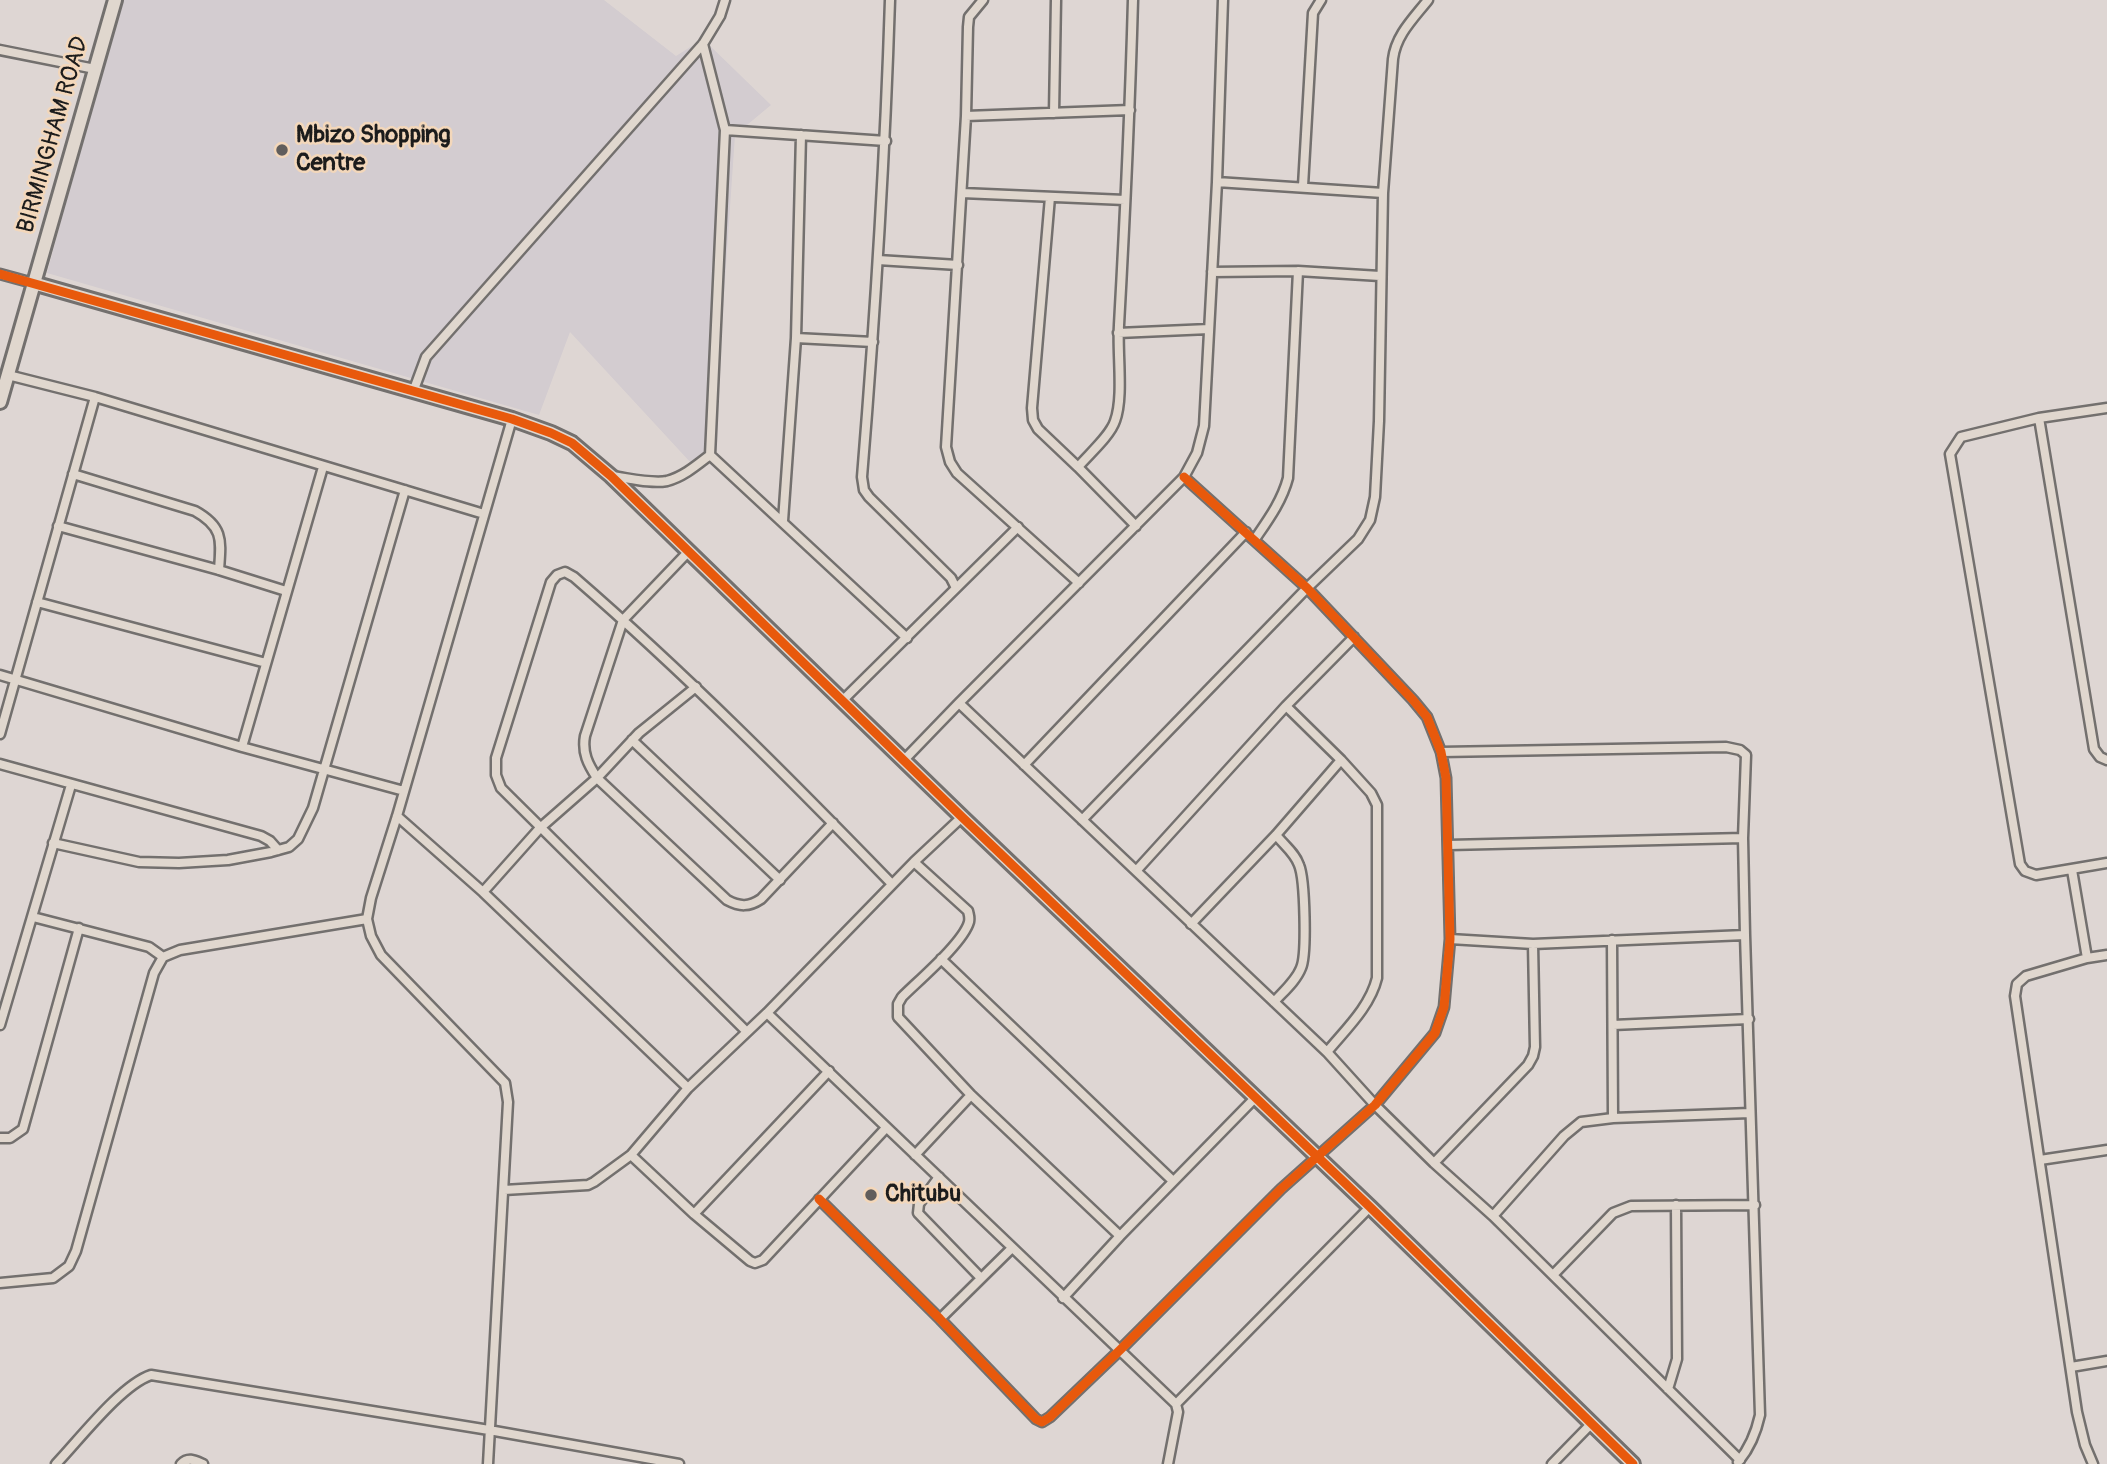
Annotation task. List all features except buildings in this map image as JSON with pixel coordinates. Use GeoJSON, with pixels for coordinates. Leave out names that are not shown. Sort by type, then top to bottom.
{"type":"FeatureCollection","features":[{"type":"Feature","properties":{"kind":"street","name":"BIRMINGHAM ROAD"},"geometry":{"type":"LineString","coordinates":[[0,402],[115,0]]}},
{"type":"Feature","properties":{"kind":"street"},"geometry":{"type":"LineString","coordinates":[[413,392],[426,357],[703,44],[720,16],[724,0]]}},
{"type":"Feature","properties":{"kind":"street"},"geometry":{"type":"LineString","coordinates":[[890,0],[886,141],[862,477],[864,490],[869,497],[951,578],[956,588]]}},
{"type":"Feature","properties":{"kind":"street"},"geometry":{"type":"LineString","coordinates":[[983,0],[969,18],[962,193],[946,447],[950,462],[957,473],[1079,583]]}},
{"type":"Feature","properties":{"kind":"street"},"geometry":{"type":"LineString","coordinates":[[1054,113],[1056,0]]}},
{"type":"Feature","properties":{"kind":"street"},"geometry":{"type":"LineString","coordinates":[[1078,467],[1115,422],[1119,405],[1118,333],[1133,0]]}},
{"type":"Feature","properties":{"kind":"street"},"geometry":{"type":"LineString","coordinates":[[904,760],[1184,477],[1197,453],[1204,426],[1217,182],[1223,0]]}},
{"type":"Feature","properties":{"kind":"street"},"geometry":{"type":"LineString","coordinates":[[1303,186],[1313,13],[1321,0]]}},
{"type":"Feature","properties":{"kind":"street"},"geometry":{"type":"LineString","coordinates":[[1082,820],[1358,539],[1370,520],[1379,421],[1383,193],[1395,46],[1401,34],[1428,0]]}},
{"type":"Feature","properties":{"kind":"street"},"geometry":{"type":"LineString","coordinates":[[703,44],[725,130],[710,455]]}},
{"type":"Feature","properties":{"kind":"street"},"geometry":{"type":"LineString","coordinates":[[0,50],[95,69]]}},
{"type":"Feature","properties":{"kind":"street"},"geometry":{"type":"LineString","coordinates":[[966,116],[1130,110]]}},
{"type":"Feature","properties":{"kind":"street"},"geometry":{"type":"LineString","coordinates":[[725,130],[886,141]]}},
{"type":"Feature","properties":{"kind":"street"},"geometry":{"type":"LineString","coordinates":[[783,521],[796,338],[801,135]]}},
{"type":"Feature","properties":{"kind":"street"},"geometry":{"type":"LineString","coordinates":[[1217,182],[1383,193]]}},
{"type":"Feature","properties":{"kind":"street"},"geometry":{"type":"LineString","coordinates":[[962,193],[1125,200]]}},
{"type":"Feature","properties":{"kind":"street"},"geometry":{"type":"LineString","coordinates":[[1050,197],[1033,420],[1038,429],[1136,526]]}},
{"type":"Feature","properties":{"kind":"street"},"geometry":{"type":"LineString","coordinates":[[878,260],[958,265]]}},
{"type":"Feature","properties":{"kind":"street"},"geometry":{"type":"LineString","coordinates":[[1212,272],[1298,271],[1380,276]]}},
{"type":"Feature","properties":{"kind":"street"},"geometry":{"type":"LineString","coordinates":[[1255,539],[1279,504],[1288,478],[1298,271]]}},
{"type":"Feature","properties":{"kind":"street"},"geometry":{"type":"LineString","coordinates":[[0,274],[512,419],[572,443],[611,476],[689,551],[1633,1464]]}},
{"type":"Feature","properties":{"kind":"street"},"geometry":{"type":"LineString","coordinates":[[1118,333],[1209,329]]}},
{"type":"Feature","properties":{"kind":"street"},"geometry":{"type":"LineString","coordinates":[[796,338],[873,342]]}},
{"type":"Feature","properties":{"kind":"street"},"geometry":{"type":"LineString","coordinates":[[8,374],[95,397],[485,514]]}},
{"type":"Feature","properties":{"kind":"street"},"geometry":{"type":"LineString","coordinates":[[0,734],[95,397]]}},
{"type":"Feature","properties":{"kind":"street"},"geometry":{"type":"LineString","coordinates":[[2107,408],[2039,418],[1961,437],[1950,454],[2021,864],[2025,871],[2036,875],[2107,863]]}},
{"type":"Feature","properties":{"kind":"street"},"geometry":{"type":"LineString","coordinates":[[2039,418],[2094,749],[2100,757],[2107,760]]}},
{"type":"Feature","properties":{"kind":"street"},"geometry":{"type":"LineString","coordinates":[[488,1464],[508,1102],[505,1083],[381,955],[371,936],[367,919],[512,419]]}},
{"type":"Feature","properties":{"kind":"street"},"geometry":{"type":"LineString","coordinates":[[611,476],[652,482],[667,481],[684,474],[710,455]]}},
{"type":"Feature","properties":{"kind":"street"},"geometry":{"type":"LineString","coordinates":[[710,455],[907,638]]}},
{"type":"Feature","properties":{"kind":"street"},"geometry":{"type":"LineString","coordinates":[[242,747],[323,467]]}},
{"type":"Feature","properties":{"kind":"street"},"geometry":{"type":"LineString","coordinates":[[73,474],[195,511],[210,519],[220,542],[219,570]]}},
{"type":"Feature","properties":{"kind":"street"},"geometry":{"type":"LineString","coordinates":[[819,1199],[1036,1419],[1042,1422],[1120,1350],[1281,1189],[1375,1105],[1428,1043],[1441,1020],[1450,939],[1446,778],[1441,752],[1427,717],[1307,588],[1184,477]]}},
{"type":"Feature","properties":{"kind":"street"},"geometry":{"type":"LineString","coordinates":[[53,843],[139,862],[179,863],[228,860],[278,850],[289,847],[298,839],[313,808],[405,490]]}},
{"type":"Feature","properties":{"kind":"street"},"geometry":{"type":"LineString","coordinates":[[58,526],[286,591]]}},
{"type":"Feature","properties":{"kind":"street"},"geometry":{"type":"LineString","coordinates":[[843,700],[1018,527]]}},
{"type":"Feature","properties":{"kind":"street"},"geometry":{"type":"LineString","coordinates":[[1024,765],[1246,532]]}},
{"type":"Feature","properties":{"kind":"street"},"geometry":{"type":"LineString","coordinates":[[689,551],[623,620],[584,736],[586,761],[597,778],[727,900],[735,904],[753,904],[833,823]]}},
{"type":"Feature","properties":{"kind":"street"},"geometry":{"type":"LineString","coordinates":[[746,1031],[501,788],[496,775],[496,758],[551,582],[557,575],[565,572],[574,578],[696,687],[892,884]]}},
{"type":"Feature","properties":{"kind":"street"},"geometry":{"type":"LineString","coordinates":[[37,602],[266,663]]}},
{"type":"Feature","properties":{"kind":"street"},"geometry":{"type":"LineString","coordinates":[[1136,871],[1286,706],[1354,637]]}},
{"type":"Feature","properties":{"kind":"street"},"geometry":{"type":"LineString","coordinates":[[0,675],[242,747],[404,791]]}},
{"type":"Feature","properties":{"kind":"street"},"geometry":{"type":"LineString","coordinates":[[483,892],[540,828],[597,778],[649,723],[696,687]]}},
{"type":"Feature","properties":{"kind":"street"},"geometry":{"type":"LineString","coordinates":[[959,703],[1327,1052],[1375,1105],[1553,1275],[1738,1462],[1750,1446],[1760,1415],[1745,935],[1745,755],[1734,748],[1441,752]]}},
{"type":"Feature","properties":{"kind":"street"},"geometry":{"type":"LineString","coordinates":[[1286,706],[1371,793],[1377,804],[1377,978],[1368,1001],[1327,1052]]}},
{"type":"Feature","properties":{"kind":"street"},"geometry":{"type":"LineString","coordinates":[[632,740],[779,880]]}},
{"type":"Feature","properties":{"kind":"street"},"geometry":{"type":"LineString","coordinates":[[1191,924],[1276,835],[1341,761]]}},
{"type":"Feature","properties":{"kind":"street"},"geometry":{"type":"LineString","coordinates":[[0,764],[261,836],[278,850]]}},
{"type":"Feature","properties":{"kind":"street"},"geometry":{"type":"LineString","coordinates":[[0,1025],[72,785]]}},
{"type":"Feature","properties":{"kind":"street"},"geometry":{"type":"LineString","coordinates":[[397,816],[483,892],[688,1088]]}},
{"type":"Feature","properties":{"kind":"street"},"geometry":{"type":"LineString","coordinates":[[504,1190],[587,1185],[631,1155],[688,1088],[767,1013],[892,884],[962,817]]}},
{"type":"Feature","properties":{"kind":"street"},"geometry":{"type":"LineString","coordinates":[[1274,1002],[1303,967],[1304,953],[1302,875],[1294,854],[1276,835]]}},
{"type":"Feature","properties":{"kind":"street"},"geometry":{"type":"LineString","coordinates":[[1449,845],[1743,838]]}},
{"type":"Feature","properties":{"kind":"street"},"geometry":{"type":"LineString","coordinates":[[914,862],[968,911],[970,919],[964,933],[902,997],[898,1004],[898,1017],[971,1095],[1120,1236]]}},
{"type":"Feature","properties":{"kind":"street"},"geometry":{"type":"LineString","coordinates":[[2072,870],[2087,958]]}},
{"type":"Feature","properties":{"kind":"street"},"geometry":{"type":"LineString","coordinates":[[33,917],[149,947],[163,957]]}},
{"type":"Feature","properties":{"kind":"street"},"geometry":{"type":"LineString","coordinates":[[0,1283],[53,1278],[69,1266],[76,1251],[154,973],[163,957],[180,950],[367,919]]}},
{"type":"Feature","properties":{"kind":"street"},"geometry":{"type":"LineString","coordinates":[[0,1138],[10,1138],[23,1129],[79,928]]}},
{"type":"Feature","properties":{"kind":"street"},"geometry":{"type":"LineString","coordinates":[[1450,939],[1533,944],[1745,935]]}},
{"type":"Feature","properties":{"kind":"street"},"geometry":{"type":"LineString","coordinates":[[1612,940],[1613,1118]]}},
{"type":"Feature","properties":{"kind":"street"},"geometry":{"type":"LineString","coordinates":[[1434,1163],[1528,1065],[1533,1056],[1533,944]]}},
{"type":"Feature","properties":{"kind":"street"},"geometry":{"type":"LineString","coordinates":[[2093,1464],[2077,1412],[2015,996],[2017,984],[2026,976],[2087,958],[2107,955]]}},
{"type":"Feature","properties":{"kind":"street"},"geometry":{"type":"LineString","coordinates":[[941,958],[1173,1181]]}},
{"type":"Feature","properties":{"kind":"street"},"geometry":{"type":"LineString","coordinates":[[767,1013],[1176,1404],[1178,1412],[1168,1464]]}},
{"type":"Feature","properties":{"kind":"street"},"geometry":{"type":"LineString","coordinates":[[1613,1025],[1749,1019]]}},
{"type":"Feature","properties":{"kind":"street"},"geometry":{"type":"LineString","coordinates":[[694,1214],[829,1071]]}},
{"type":"Feature","properties":{"kind":"street"},"geometry":{"type":"LineString","coordinates":[[915,1155],[971,1095]]}},
{"type":"Feature","properties":{"kind":"street"},"geometry":{"type":"LineString","coordinates":[[1063,1298],[1255,1098]]}},
{"type":"Feature","properties":{"kind":"street"},"geometry":{"type":"LineString","coordinates":[[1493,1216],[1572,1128],[1581,1122],[1613,1118],[1750,1113]]}},
{"type":"Feature","properties":{"kind":"street"},"geometry":{"type":"LineString","coordinates":[[631,1155],[694,1214],[755,1263],[763,1260],[886,1128]]}},
{"type":"Feature","properties":{"kind":"street"},"geometry":{"type":"LineString","coordinates":[[2040,1160],[2107,1150]]}},
{"type":"Feature","properties":{"kind":"street"},"geometry":{"type":"LineString","coordinates":[[939,1177],[919,1205],[918,1213],[981,1278]]}},
{"type":"Feature","properties":{"kind":"street"},"geometry":{"type":"LineString","coordinates":[[1668,1389],[1678,1359],[1676,1205]]}},
{"type":"Feature","properties":{"kind":"street"},"geometry":{"type":"LineString","coordinates":[[1553,1275],[1613,1213],[1631,1206],[1755,1205]]}},
{"type":"Feature","properties":{"kind":"street"},"geometry":{"type":"LineString","coordinates":[[1176,1404],[1370,1207]]}},
{"type":"Feature","properties":{"kind":"street"},"geometry":{"type":"LineString","coordinates":[[940,1319],[1012,1248]]}},
{"type":"Feature","properties":{"kind":"street"},"geometry":{"type":"LineString","coordinates":[[2071,1367],[2107,1361]]}},
{"type":"Feature","properties":{"kind":"street"},"geometry":{"type":"LineString","coordinates":[[56,1464],[127,1388],[151,1375],[679,1464]]}},
{"type":"Feature","properties":{"kind":"street"},"geometry":{"type":"LineString","coordinates":[[1552,1464],[1592,1423]]}},
{"type":"Feature","properties":{"kind":"street"},"geometry":{"type":"LineString","coordinates":[[181,1464],[185,1460],[192,1460],[202,1464]]}},
{"type":"Feature","properties":{"kind":"shaded area"},"geometry":{"type":"Polygon","coordinates":[[[121,0],[604,0],[676,56],[703,39],[771,105],[735,135],[713,454],[691,463],[570,332],[539,415],[47,273],[121,0]]]}},
{"type":"Feature","properties":{"kind":"cycle path"},"geometry":{"type":"LineString","coordinates":[[0,274],[512,419],[572,443],[611,476],[1633,1464]]}},
{"type":"Feature","properties":{"kind":"cycle path"},"geometry":{"type":"LineString","coordinates":[[819,1199],[1036,1419],[1042,1422],[1120,1350],[1281,1189],[1375,1105],[1435,1033],[1444,1007],[1450,939],[1446,778],[1441,752],[1427,717],[1307,588],[1184,477]]}},
{"type":"Feature","properties":{"kind":"place","name":"Mbizo Shopping Centre"},"geometry":{"type":"Point","coordinates":[282,150]}},
{"type":"Feature","properties":{"kind":"place","name":"Chitubu"},"geometry":{"type":"Point","coordinates":[871,1195]}}]}
